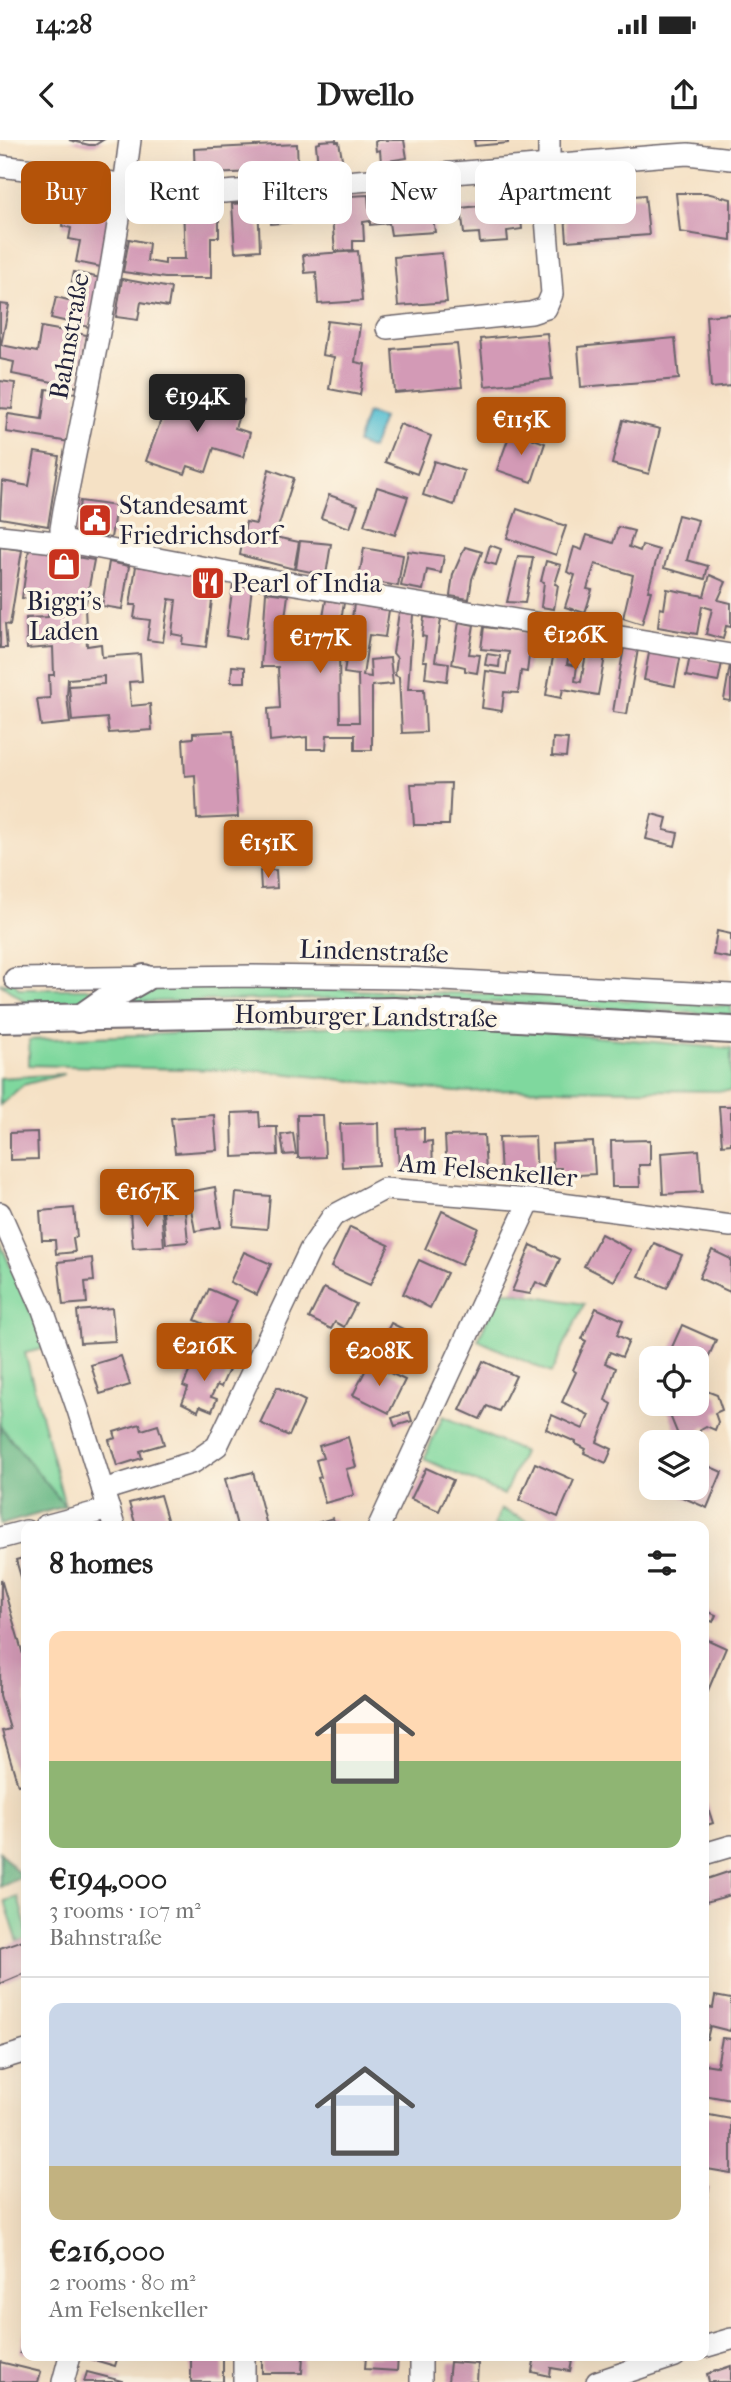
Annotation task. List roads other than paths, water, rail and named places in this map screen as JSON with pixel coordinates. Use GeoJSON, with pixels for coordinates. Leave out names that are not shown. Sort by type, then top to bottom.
{"type":"FeatureCollection","features":[{"type":"Feature","properties":{"kind":"street","name":"Bahnstraße"},"geometry":{"type":"LineString","coordinates":[[63,541],[61,529],[64,510],[88,392],[130,140]]}},
{"type":"Feature","properties":{"kind":"street"},"geometry":{"type":"LineString","coordinates":[[547,161],[549,140]]}},
{"type":"Feature","properties":{"kind":"street"},"geometry":{"type":"LineString","coordinates":[[605,161],[688,154],[731,159]]}},
{"type":"Feature","properties":{"kind":"street"},"geometry":{"type":"LineString","coordinates":[[0,166],[74,175],[157,192],[225,192],[475,172]]}},
{"type":"Feature","properties":{"kind":"street"},"geometry":{"type":"LineString","coordinates":[[387,327],[531,313],[546,308],[552,294],[549,224]]}},
{"type":"Feature","properties":{"kind":"street"},"geometry":{"type":"LineString","coordinates":[[0,536],[63,541],[259,578],[731,655]]}},
{"type":"Feature","properties":{"kind":"street","name":"Lindenstraße"},"geometry":{"type":"LineString","coordinates":[[15,979],[253,976],[405,978],[731,995]]}},
{"type":"Feature","properties":{"kind":"street"},"geometry":{"type":"LineString","coordinates":[[79,1018],[144,978]]}},
{"type":"Feature","properties":{"kind":"street","name":"Homburger Landstraße"},"geometry":{"type":"LineString","coordinates":[[0,1019],[394,1011],[731,1030]]}},
{"type":"Feature","properties":{"kind":"street","name":"Am Felsenkeller"},"geometry":{"type":"LineString","coordinates":[[63,1521],[109,1508],[194,1462],[216,1447],[310,1250],[333,1216],[384,1189],[530,1200],[731,1226]]}},
{"type":"Feature","properties":{"kind":"street"},"geometry":{"type":"LineString","coordinates":[[381,1521],[530,1200]]}},
{"type":"Feature","properties":{"kind":"street"},"geometry":{"type":"LineString","coordinates":[[0,1213],[43,1310],[109,1508]]}},
{"type":"Feature","properties":{"kind":"street"},"geometry":{"type":"LineString","coordinates":[[0,1538],[21,1532]]}},
{"type":"Feature","properties":{"kind":"street"},"geometry":{"type":"LineString","coordinates":[[709,1853],[731,1846]]}},
{"type":"Feature","properties":{"kind":"street"},"geometry":{"type":"LineString","coordinates":[[0,2059],[21,2053]]}},
{"type":"Feature","properties":{"kind":"street"},"geometry":{"type":"LineString","coordinates":[[709,2346],[731,2339]]}},
{"type":"Feature","properties":{"kind":"street"},"geometry":{"type":"LineString","coordinates":[[63,2382],[69,2361]]}},
{"type":"Feature","properties":{"kind":"street"},"geometry":{"type":"LineString","coordinates":[[244,2361],[244,2382]]}},
{"type":"Feature","properties":{"kind":"street"},"geometry":{"type":"LineString","coordinates":[[421,2361],[421,2382]]}},
{"type":"Feature","properties":{"kind":"street"},"geometry":{"type":"LineString","coordinates":[[597,2382],[634,2362]]}},
{"type":"Feature","properties":{"kind":"water"},"geometry":{"type":"Polygon","coordinates":[[[367,413],[383,418],[372,449],[357,443],[367,413]]]}},
{"type":"Feature","properties":{"kind":"place","name":"Standesamt Friedrichsdorf"},"geometry":{"type":"Point","coordinates":[95,520]}},
{"type":"Feature","properties":{"kind":"place","name":"Biggi's Laden"},"geometry":{"type":"Point","coordinates":[64,564]}},
{"type":"Feature","properties":{"kind":"place","name":"Pearl of India"},"geometry":{"type":"Point","coordinates":[208,583]}}]}
